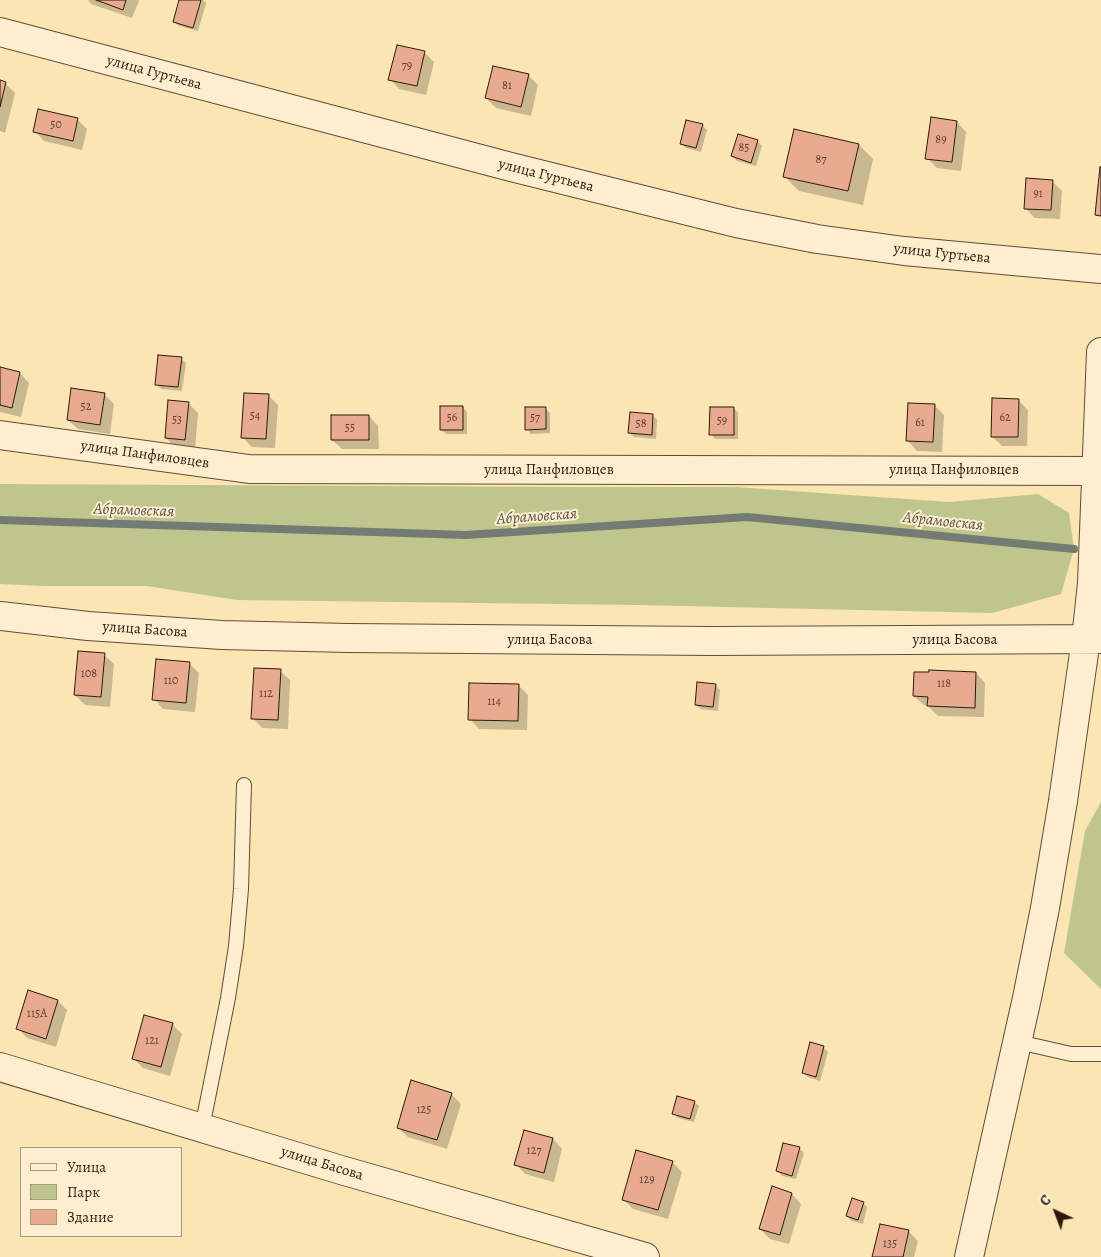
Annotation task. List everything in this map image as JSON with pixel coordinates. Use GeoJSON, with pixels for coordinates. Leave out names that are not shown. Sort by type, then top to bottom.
{"type":"FeatureCollection","features":[{"type":"Feature","properties":{"kind":"street","name":"улица Гуртьева"},"geometry":{"type":"LineString","coordinates":[[0,32],[511,167],[736,223],[904,251],[1101,269]]}},
{"type":"Feature","properties":{"kind":"street"},"geometry":{"type":"LineString","coordinates":[[969,1257],[1018,1042],[1045,908],[1094,639],[1092,583],[1098,471],[1101,352]]}},
{"type":"Feature","properties":{"kind":"street","name":"улица Панфиловцев"},"geometry":{"type":"LineString","coordinates":[[0,435],[249,469],[1098,471]]}},
{"type":"Feature","properties":{"kind":"street","name":"улица Басова"},"geometry":{"type":"LineString","coordinates":[[0,616],[88,626],[222,635],[348,638],[712,641],[1094,639]]}},
{"type":"Feature","properties":{"kind":"street","name":"улица Басова"},"geometry":{"type":"LineString","coordinates":[[0,1067],[341,1170],[645,1257]]}},
{"type":"Feature","properties":{"kind":"lane"},"geometry":{"type":"LineString","coordinates":[[202,1128],[228,998],[236,946],[241,889],[244,785]]}},
{"type":"Feature","properties":{"kind":"lane"},"geometry":{"type":"LineString","coordinates":[[1018,1042],[1071,1054],[1101,1054]]}},
{"type":"Feature","properties":{"kind":"green space"},"geometry":{"type":"Polygon","coordinates":[[[0,484],[735,487],[949,502],[1038,494],[1069,513],[1074,549],[1061,594],[992,613],[639,605],[237,600],[147,586],[0,584],[0,484]]]}},
{"type":"Feature","properties":{"kind":"green space"},"geometry":{"type":"Polygon","coordinates":[[[1101,802],[1101,989],[1064,953],[1085,831],[1101,802]]]}},
{"type":"Feature","properties":{"kind":"building"},"geometry":{"type":"Polygon","coordinates":[[[96,0],[126,0],[123,10],[96,0]]]}},
{"type":"Feature","properties":{"kind":"building"},"geometry":{"type":"Polygon","coordinates":[[[179,0],[201,0],[193,28],[173,22],[179,0]]]}},
{"type":"Feature","properties":{"kind":"building"},"geometry":{"type":"Polygon","coordinates":[[[397,45],[425,51],[417,86],[388,80],[397,45]]]}},
{"type":"Feature","properties":{"kind":"building"},"geometry":{"type":"Polygon","coordinates":[[[493,66],[529,74],[521,107],[485,98],[493,66]]]}},
{"type":"Feature","properties":{"kind":"building"},"geometry":{"type":"Polygon","coordinates":[[[0,80],[6,82],[0,107],[0,80]]]}},
{"type":"Feature","properties":{"kind":"building"},"geometry":{"type":"Polygon","coordinates":[[[38,109],[78,118],[73,141],[33,132],[38,109]]]}},
{"type":"Feature","properties":{"kind":"building"},"geometry":{"type":"Polygon","coordinates":[[[931,117],[957,121],[952,162],[925,159],[931,117]]]}},
{"type":"Feature","properties":{"kind":"building"},"geometry":{"type":"Polygon","coordinates":[[[686,120],[703,124],[696,148],[680,144],[686,120]]]}},
{"type":"Feature","properties":{"kind":"building"},"geometry":{"type":"Polygon","coordinates":[[[794,129],[859,144],[848,191],[783,177],[794,129]]]}},
{"type":"Feature","properties":{"kind":"building"},"geometry":{"type":"Polygon","coordinates":[[[738,134],[758,140],[751,163],[731,156],[738,134]]]}},
{"type":"Feature","properties":{"kind":"building"},"geometry":{"type":"Polygon","coordinates":[[[1101,167],[1101,216],[1095,215],[1101,167]]]}},
{"type":"Feature","properties":{"kind":"building"},"geometry":{"type":"Polygon","coordinates":[[[1026,178],[1053,180],[1051,210],[1024,209],[1026,178]]]}},
{"type":"Feature","properties":{"kind":"building"},"geometry":{"type":"Polygon","coordinates":[[[158,355],[182,357],[178,387],[155,385],[158,355]]]}},
{"type":"Feature","properties":{"kind":"building"},"geometry":{"type":"Polygon","coordinates":[[[0,367],[20,372],[12,408],[0,405],[0,367]]]}},
{"type":"Feature","properties":{"kind":"building"},"geometry":{"type":"Polygon","coordinates":[[[71,388],[105,393],[100,425],[67,420],[71,388]]]}},
{"type":"Feature","properties":{"kind":"building"},"geometry":{"type":"Polygon","coordinates":[[[244,393],[269,394],[266,439],[241,438],[244,393]]]}},
{"type":"Feature","properties":{"kind":"building"},"geometry":{"type":"Polygon","coordinates":[[[992,398],[1019,399],[1018,437],[991,437],[992,398]]]}},
{"type":"Feature","properties":{"kind":"building"},"geometry":{"type":"Polygon","coordinates":[[[168,400],[189,402],[185,440],[165,438],[168,400]]]}},
{"type":"Feature","properties":{"kind":"building"},"geometry":{"type":"Polygon","coordinates":[[[908,403],[935,404],[933,442],[906,441],[908,403]]]}},
{"type":"Feature","properties":{"kind":"building"},"geometry":{"type":"Polygon","coordinates":[[[440,406],[463,406],[463,430],[440,430],[440,406]]]}},
{"type":"Feature","properties":{"kind":"building"},"geometry":{"type":"Polygon","coordinates":[[[525,407],[546,407],[546,429],[525,430],[525,407]]]}},
{"type":"Feature","properties":{"kind":"building"},"geometry":{"type":"Polygon","coordinates":[[[710,407],[734,407],[734,435],[709,435],[710,407]]]}},
{"type":"Feature","properties":{"kind":"building"},"geometry":{"type":"Polygon","coordinates":[[[630,412],[653,414],[652,435],[628,433],[630,412]]]}},
{"type":"Feature","properties":{"kind":"building"},"geometry":{"type":"Polygon","coordinates":[[[331,415],[369,415],[369,440],[331,440],[331,415]]]}},
{"type":"Feature","properties":{"kind":"building"},"geometry":{"type":"Polygon","coordinates":[[[78,651],[105,653],[101,697],[74,695],[78,651]]]}},
{"type":"Feature","properties":{"kind":"building"},"geometry":{"type":"Polygon","coordinates":[[[156,659],[190,662],[186,703],[152,700],[156,659]]]}},
{"type":"Feature","properties":{"kind":"building"},"geometry":{"type":"Polygon","coordinates":[[[254,668],[281,669],[278,720],[251,719],[254,668]]]}},
{"type":"Feature","properties":{"kind":"building"},"geometry":{"type":"Polygon","coordinates":[[[929,670],[976,672],[975,708],[927,706],[928,697],[913,696],[914,672],[929,672],[929,670]]]}},
{"type":"Feature","properties":{"kind":"building"},"geometry":{"type":"Polygon","coordinates":[[[697,682],[716,684],[713,707],[695,705],[697,682]]]}},
{"type":"Feature","properties":{"kind":"building"},"geometry":{"type":"Polygon","coordinates":[[[469,683],[519,684],[518,721],[468,720],[469,683]]]}},
{"type":"Feature","properties":{"kind":"building"},"geometry":{"type":"Polygon","coordinates":[[[28,990],[58,1000],[46,1039],[16,1029],[28,990]]]}},
{"type":"Feature","properties":{"kind":"building"},"geometry":{"type":"Polygon","coordinates":[[[144,1015],[173,1023],[161,1067],[132,1059],[144,1015]]]}},
{"type":"Feature","properties":{"kind":"building"},"geometry":{"type":"Polygon","coordinates":[[[810,1042],[824,1046],[816,1077],[802,1073],[810,1042]]]}},
{"type":"Feature","properties":{"kind":"building"},"geometry":{"type":"Polygon","coordinates":[[[411,1080],[452,1093],[437,1140],[397,1128],[411,1080]]]}},
{"type":"Feature","properties":{"kind":"building"},"geometry":{"type":"Polygon","coordinates":[[[677,1096],[695,1101],[690,1119],[672,1114],[677,1096]]]}},
{"type":"Feature","properties":{"kind":"building"},"geometry":{"type":"Polygon","coordinates":[[[524,1130],[553,1138],[544,1173],[514,1165],[524,1130]]]}},
{"type":"Feature","properties":{"kind":"building"},"geometry":{"type":"Polygon","coordinates":[[[783,1143],[800,1147],[792,1176],[776,1171],[783,1143]]]}},
{"type":"Feature","properties":{"kind":"building"},"geometry":{"type":"Polygon","coordinates":[[[636,1150],[673,1161],[658,1210],[622,1200],[636,1150]]]}},
{"type":"Feature","properties":{"kind":"building"},"geometry":{"type":"Polygon","coordinates":[[[772,1186],[792,1193],[780,1235],[759,1229],[772,1186]]]}},
{"type":"Feature","properties":{"kind":"building"},"geometry":{"type":"Polygon","coordinates":[[[852,1198],[864,1202],[858,1220],[846,1216],[852,1198]]]}},
{"type":"Feature","properties":{"kind":"building"},"geometry":{"type":"Polygon","coordinates":[[[880,1224],[909,1230],[903,1257],[872,1257],[880,1224]]]}},
{"type":"Feature","properties":{"kind":"waterway","name":"Абрамовская"},"geometry":{"type":"LineString","coordinates":[[0,520],[466,535],[747,517],[1074,549]]}}]}
